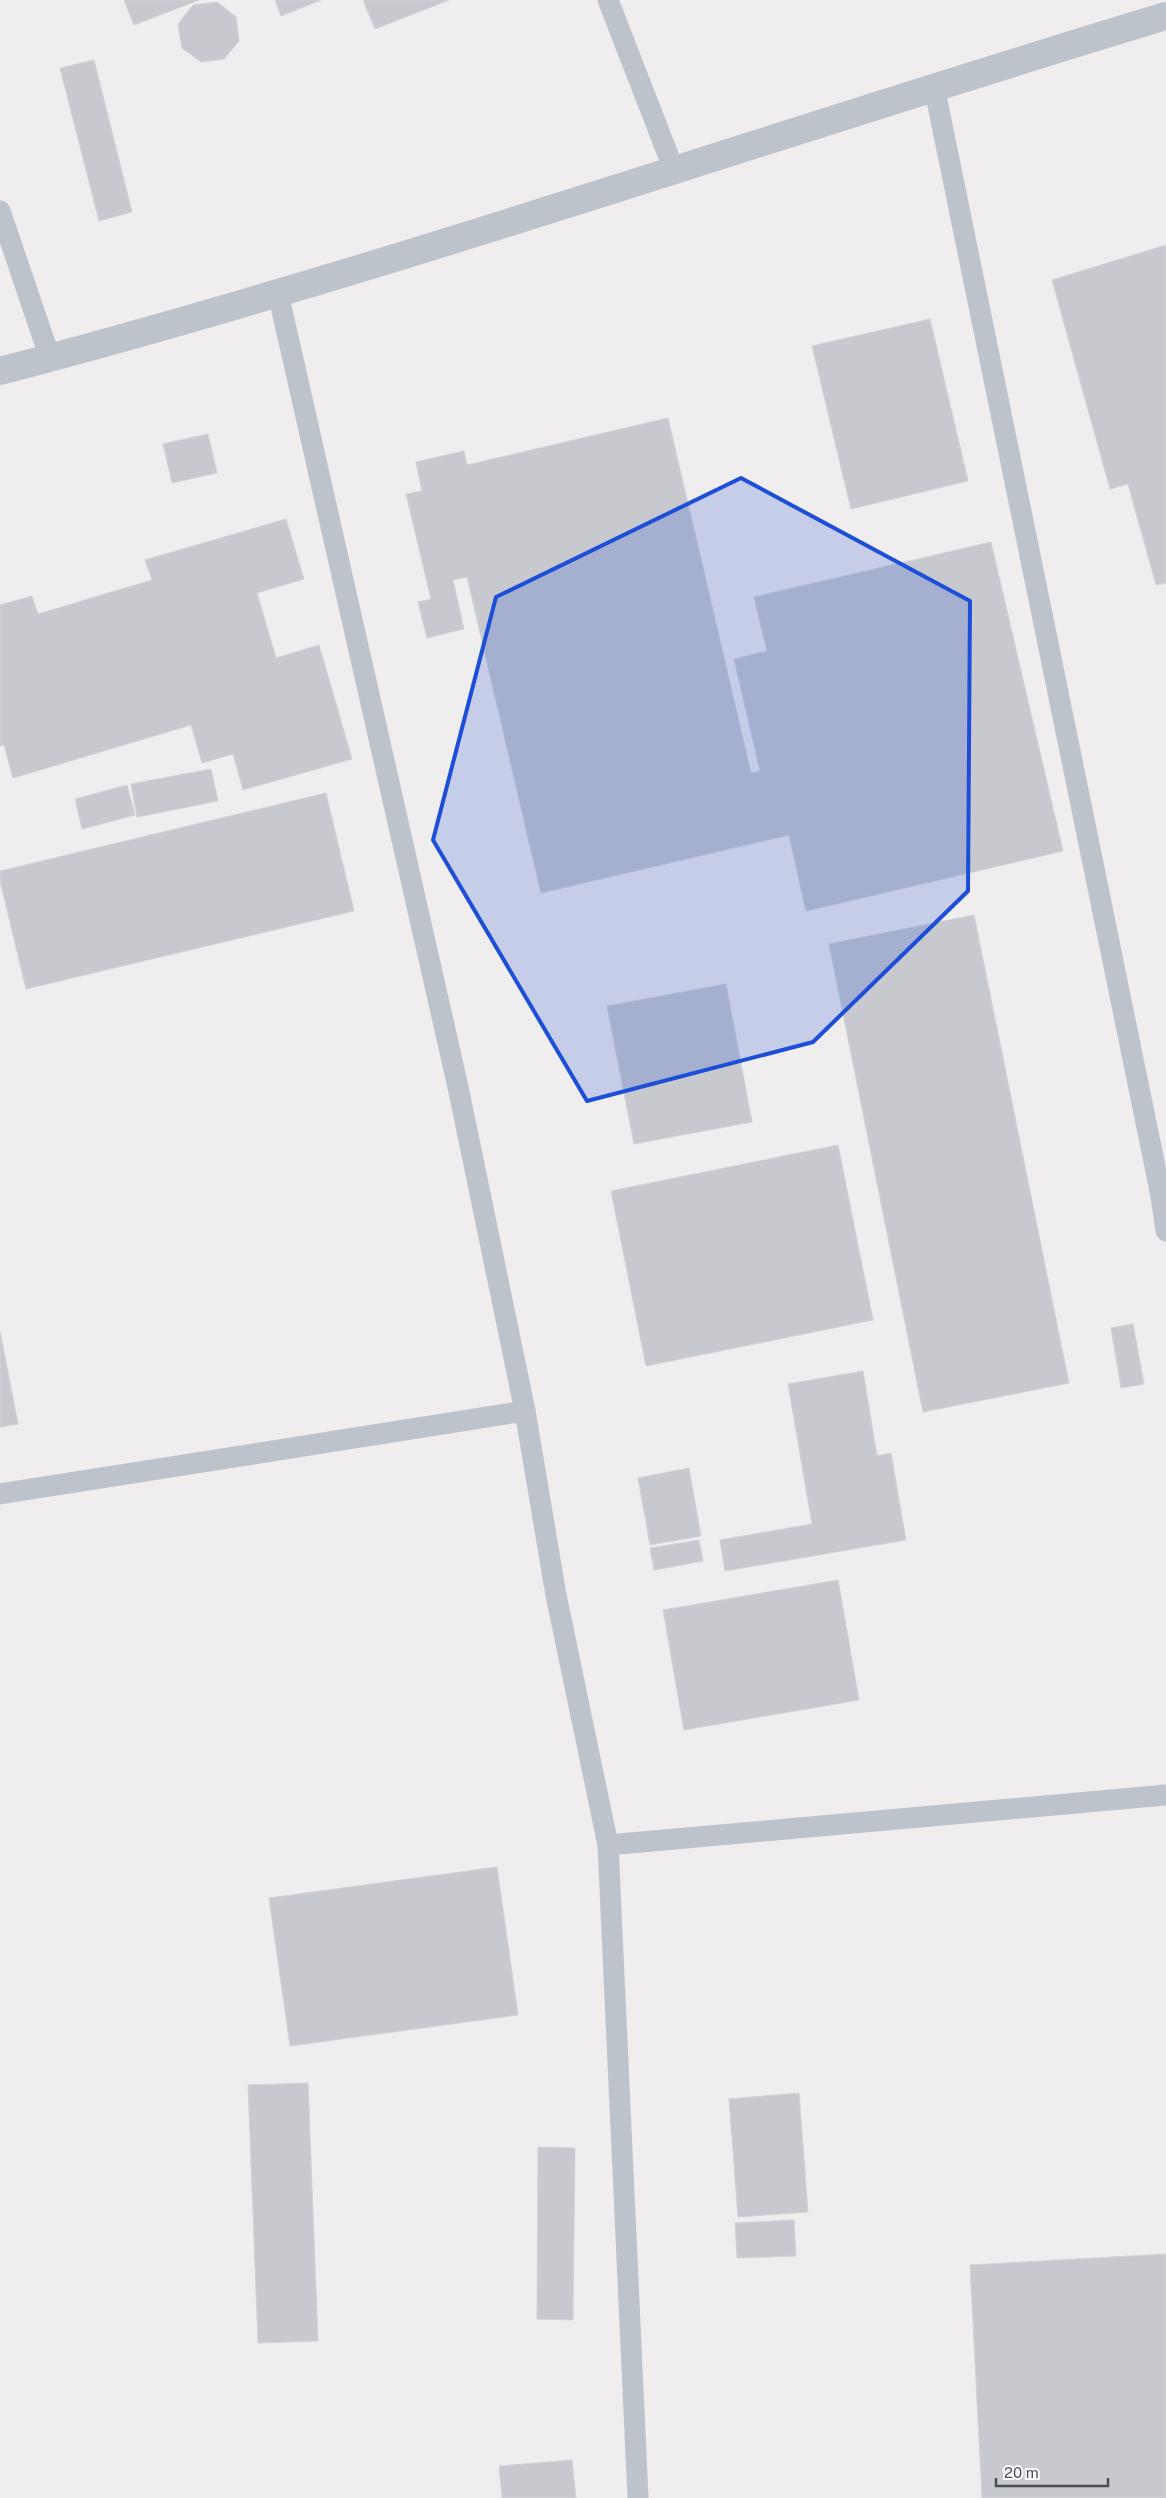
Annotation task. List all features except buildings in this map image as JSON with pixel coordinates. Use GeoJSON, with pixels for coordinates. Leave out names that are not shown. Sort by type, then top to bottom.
{"type":"FeatureCollection","features":[{"type":"Feature","properties":{"kind":"street"},"geometry":{"type":"LineString","coordinates":[[0,370],[50,358],[278,293],[674,170],[934,86],[1166,16]]}},
{"type":"Feature","properties":{"kind":"lane"},"geometry":{"type":"LineString","coordinates":[[608,0],[674,170]]}},
{"type":"Feature","properties":{"kind":"lane"},"geometry":{"type":"LineString","coordinates":[[1163,0],[1166,8]]}},
{"type":"Feature","properties":{"kind":"lane"},"geometry":{"type":"LineString","coordinates":[[934,86],[1161,1196],[1166,1231]]}},
{"type":"Feature","properties":{"kind":"lane"},"geometry":{"type":"LineString","coordinates":[[0,211],[50,358]]}},
{"type":"Feature","properties":{"kind":"lane"},"geometry":{"type":"LineString","coordinates":[[278,293],[458,1087],[525,1411],[556,1596],[608,1845],[638,2498]]}},
{"type":"Feature","properties":{"kind":"lane"},"geometry":{"type":"LineString","coordinates":[[0,1494],[525,1411]]}},
{"type":"Feature","properties":{"kind":"lane"},"geometry":{"type":"LineString","coordinates":[[608,1845],[1166,1795]]}},
{"type":"Feature","properties":{"kind":"highlighted area"},"geometry":{"type":"Polygon","coordinates":[[[741,478],[970,601],[968,891],[813,1042],[587,1101],[433,840],[496,597],[741,478]]]}}]}
